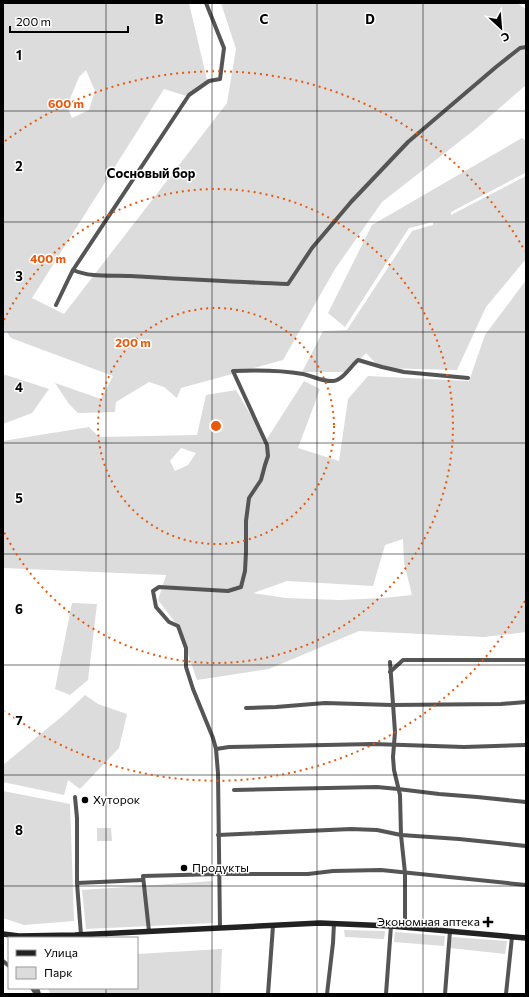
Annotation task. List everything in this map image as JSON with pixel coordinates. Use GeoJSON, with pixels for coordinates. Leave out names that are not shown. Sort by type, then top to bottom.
{"type":"FeatureCollection","features":[{"type":"Feature","properties":{"kind":"main road"},"geometry":{"type":"LineString","coordinates":[[3,934],[19,936],[76,936],[320,923],[405,927],[526,938]]}},
{"type":"Feature","properties":{"kind":"street"},"geometry":{"type":"LineString","coordinates":[[56,305],[74,270],[189,95],[209,81],[220,79],[224,48],[206,4]]}},
{"type":"Feature","properties":{"kind":"street"},"geometry":{"type":"LineString","coordinates":[[74,270],[90,275],[288,284],[312,248],[351,202],[408,142],[496,67],[520,48],[526,46]]}},
{"type":"Feature","properties":{"kind":"street"},"geometry":{"type":"LineString","coordinates":[[220,928],[218,773],[216,749],[186,667],[186,648],[178,626],[169,622],[156,607],[153,591],[159,587],[228,591],[241,586],[245,571],[246,521],[249,498],[262,480],[268,456],[267,445],[233,371],[274,371],[304,374],[321,380],[332,381],[339,379],[358,360],[404,372],[468,378]]}},
{"type":"Feature","properties":{"kind":"street"},"geometry":{"type":"LineString","coordinates":[[390,672],[403,660],[526,660]]}},
{"type":"Feature","properties":{"kind":"street"},"geometry":{"type":"LineString","coordinates":[[390,662],[395,732],[393,757],[394,770],[400,795],[401,835],[405,873],[405,927]]}},
{"type":"Feature","properties":{"kind":"street"},"geometry":{"type":"LineString","coordinates":[[246,708],[325,703],[392,705],[501,704],[526,702]]}},
{"type":"Feature","properties":{"kind":"street"},"geometry":{"type":"LineString","coordinates":[[216,749],[229,747],[373,744],[464,747],[526,745]]}},
{"type":"Feature","properties":{"kind":"street"},"geometry":{"type":"LineString","coordinates":[[234,790],[377,787],[526,802]]}},
{"type":"Feature","properties":{"kind":"street"},"geometry":{"type":"LineString","coordinates":[[75,797],[77,818],[76,936]]}},
{"type":"Feature","properties":{"kind":"street"},"geometry":{"type":"LineString","coordinates":[[218,835],[351,829],[376,830],[401,835],[451,838],[526,846]]}},
{"type":"Feature","properties":{"kind":"street"},"geometry":{"type":"LineString","coordinates":[[77,883],[219,874],[308,874],[381,870],[526,885]]}},
{"type":"Feature","properties":{"kind":"street"},"geometry":{"type":"LineString","coordinates":[[143,878],[149,932]]}},
{"type":"Feature","properties":{"kind":"street"},"geometry":{"type":"LineString","coordinates":[[327,994],[334,924]]}},
{"type":"Feature","properties":{"kind":"street"},"geometry":{"type":"LineString","coordinates":[[268,994],[273,926]]}},
{"type":"Feature","properties":{"kind":"street"},"geometry":{"type":"LineString","coordinates":[[386,994],[391,926]]}},
{"type":"Feature","properties":{"kind":"street"},"geometry":{"type":"LineString","coordinates":[[445,994],[450,931]]}},
{"type":"Feature","properties":{"kind":"street"},"geometry":{"type":"LineString","coordinates":[[506,994],[512,937]]}},
{"type":"Feature","properties":{"kind":"green space"},"geometry":{"type":"Polygon","coordinates":[[[3,3],[189,3],[207,80],[186,96],[164,89],[32,298],[64,314],[227,103],[236,49],[221,3],[517,3],[526,9],[526,85],[473,131],[382,202],[335,269],[283,360],[181,388],[177,398],[164,387],[149,382],[116,402],[115,412],[78,413],[69,404],[55,383],[101,399],[113,376],[11,338],[6,331],[3,336],[3,3]],[[86,70],[79,77],[67,106],[72,118],[89,110],[95,91],[86,70]]]}},
{"type":"Feature","properties":{"kind":"green space"},"geometry":{"type":"Polygon","coordinates":[[[522,138],[526,141],[525,173],[451,212],[451,215],[526,176],[526,259],[486,307],[457,370],[380,368],[366,353],[348,372],[302,372],[323,331],[347,330],[412,231],[433,225],[433,222],[409,228],[345,327],[328,313],[372,225],[522,138]]]}},
{"type":"Feature","properties":{"kind":"green space"},"geometry":{"type":"Polygon","coordinates":[[[526,280],[526,632],[484,637],[359,631],[269,669],[197,680],[178,626],[158,600],[166,575],[3,568],[3,441],[89,427],[99,437],[197,435],[206,395],[236,390],[265,442],[304,381],[320,389],[298,448],[339,461],[348,399],[368,376],[469,381],[485,335],[526,280]],[[181,448],[170,461],[175,471],[188,465],[196,453],[181,448]],[[403,539],[385,545],[373,586],[287,581],[253,593],[286,598],[339,600],[412,595],[404,563],[403,539]]]}},
{"type":"Feature","properties":{"kind":"green space"},"geometry":{"type":"Polygon","coordinates":[[[3,374],[49,389],[32,413],[3,424],[3,374]]]}},
{"type":"Feature","properties":{"kind":"green space"},"geometry":{"type":"Polygon","coordinates":[[[72,603],[97,604],[88,680],[70,695],[55,689],[72,603]]]}},
{"type":"Feature","properties":{"kind":"green space"},"geometry":{"type":"Polygon","coordinates":[[[85,695],[98,704],[127,714],[119,748],[80,789],[68,780],[64,795],[3,782],[3,765],[66,713],[85,695]]]}},
{"type":"Feature","properties":{"kind":"green space"},"geometry":{"type":"Polygon","coordinates":[[[3,791],[70,804],[74,921],[24,925],[3,918],[3,791]]]}},
{"type":"Feature","properties":{"kind":"green space"},"geometry":{"type":"Polygon","coordinates":[[[97,828],[111,828],[112,841],[97,841],[97,828]]]}},
{"type":"Feature","properties":{"kind":"green space"},"geometry":{"type":"Polygon","coordinates":[[[213,881],[213,923],[86,929],[82,890],[213,881]]]}},
{"type":"Feature","properties":{"kind":"green space"},"geometry":{"type":"Polygon","coordinates":[[[344,930],[385,931],[384,939],[345,937],[344,930]]]}},
{"type":"Feature","properties":{"kind":"green space"},"geometry":{"type":"Polygon","coordinates":[[[395,932],[445,936],[444,946],[394,942],[395,932]]]}},
{"type":"Feature","properties":{"kind":"green space"},"geometry":{"type":"Polygon","coordinates":[[[452,937],[507,941],[505,954],[450,948],[452,937]]]}},
{"type":"Feature","properties":{"kind":"green space"},"geometry":{"type":"Polygon","coordinates":[[[222,949],[220,994],[50,994],[48,989],[138,989],[138,954],[222,949]]]}},
{"type":"Feature","properties":{"kind":"place","name":"Хуторок"},"geometry":{"type":"Point","coordinates":[85,800]}},
{"type":"Feature","properties":{"kind":"place","name":"Продукты"},"geometry":{"type":"Point","coordinates":[184,868]}},
{"type":"Feature","properties":{"kind":"place","name":"Экономная аптека"},"geometry":{"type":"Point","coordinates":[488,922]}},
{"type":"Feature","properties":{"kind":"district","name":"Сосновый бор"},"geometry":{"type":"Point","coordinates":[151,173]}}]}
